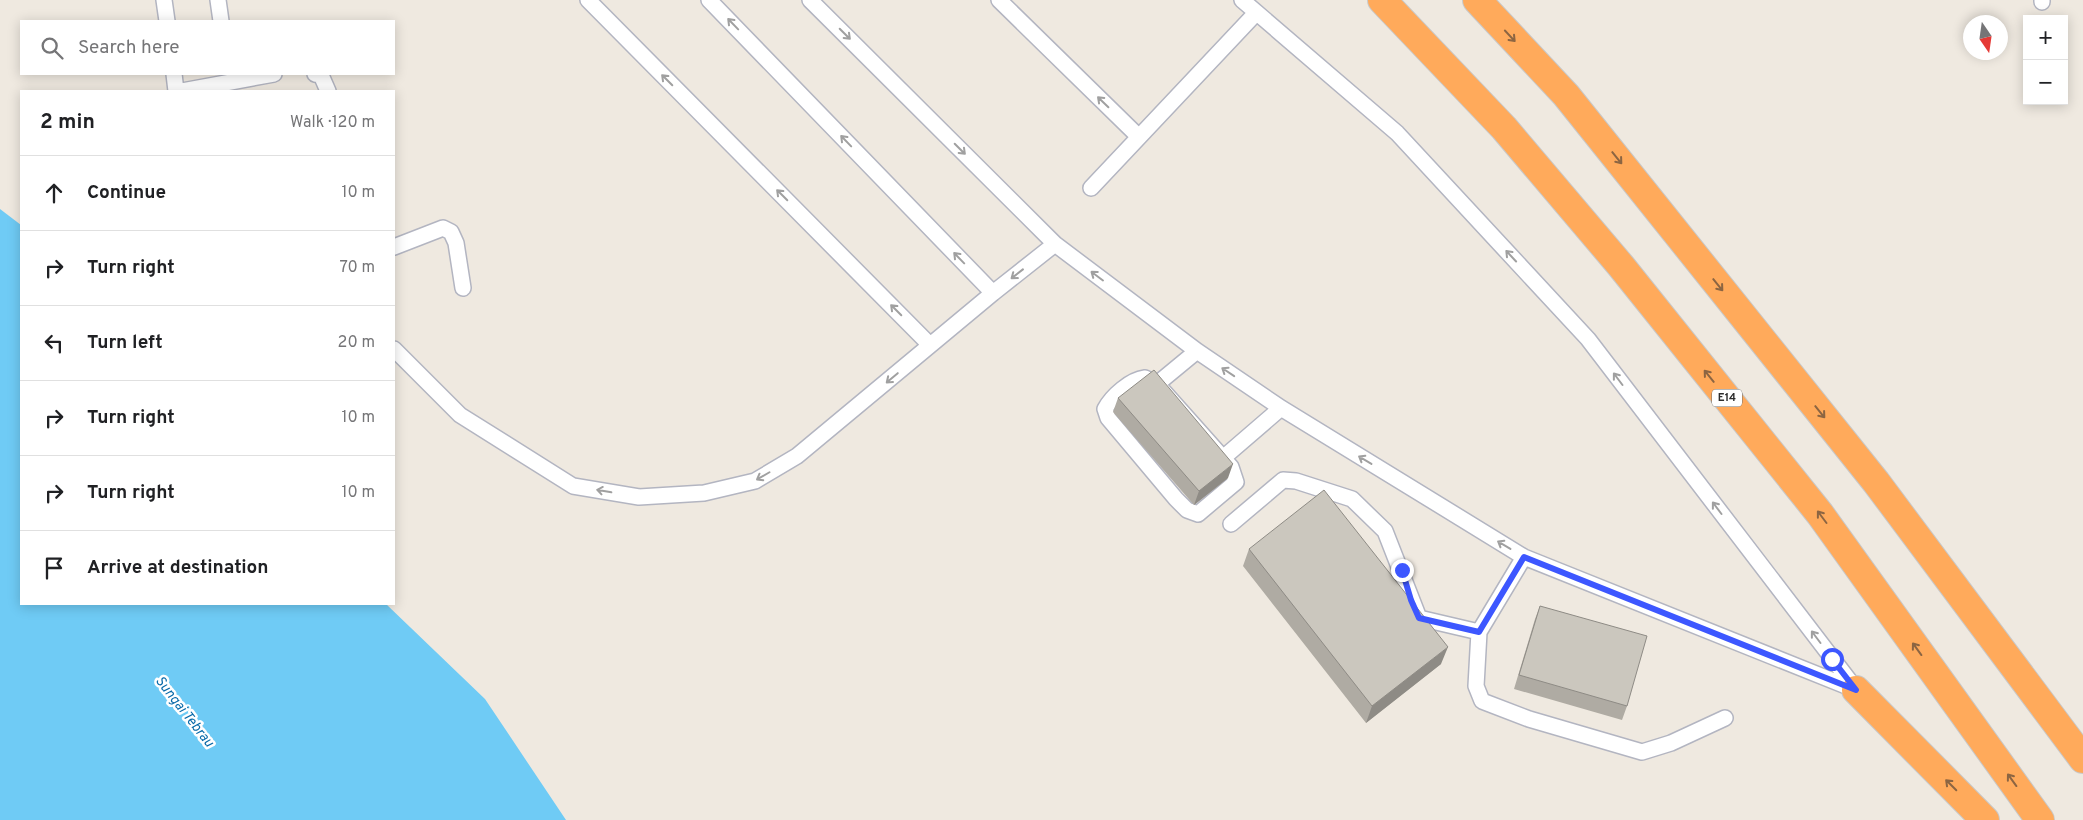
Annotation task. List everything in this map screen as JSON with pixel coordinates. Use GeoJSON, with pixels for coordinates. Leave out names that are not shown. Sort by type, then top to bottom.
{"type":"FeatureCollection","features":[{"type":"Feature","properties":{"kind":"highway","name":"E14"},"geometry":{"type":"LineString","coordinates":[[1382,0],[1504,128],[1628,274],[1820,514],[2040,820]]}},
{"type":"Feature","properties":{"kind":"highway"},"geometry":{"type":"LineString","coordinates":[[1477,0],[1566,95],[1876,482],[2083,759]]}},
{"type":"Feature","properties":{"kind":"highway"},"geometry":{"type":"LineString","coordinates":[[1856,690],[1985,820]]}},
{"type":"Feature","properties":{"kind":"lane"},"geometry":{"type":"LineString","coordinates":[[164,0],[167,20]]}},
{"type":"Feature","properties":{"kind":"lane"},"geometry":{"type":"LineString","coordinates":[[218,0],[221,20]]}},
{"type":"Feature","properties":{"kind":"lane"},"geometry":{"type":"LineString","coordinates":[[588,0],[930,345]]}},
{"type":"Feature","properties":{"kind":"lane"},"geometry":{"type":"LineString","coordinates":[[709,0],[993,293]]}},
{"type":"Feature","properties":{"kind":"lane"},"geometry":{"type":"LineString","coordinates":[[810,0],[1055,244],[1197,351],[1281,408],[1524,557],[1856,690]]}},
{"type":"Feature","properties":{"kind":"lane"},"geometry":{"type":"LineString","coordinates":[[999,0],[1138,136]]}},
{"type":"Feature","properties":{"kind":"lane"},"geometry":{"type":"LineString","coordinates":[[1242,0],[1397,133],[1588,339],[1856,690]]}},
{"type":"Feature","properties":{"kind":"lane"},"geometry":{"type":"LineString","coordinates":[[1091,188],[1256,12]]}},
{"type":"Feature","properties":{"kind":"lane"},"geometry":{"type":"LineString","coordinates":[[174,75],[176,90]]}},
{"type":"Feature","properties":{"kind":"lane"},"geometry":{"type":"LineString","coordinates":[[186,90],[229,78],[263,75]]}},
{"type":"Feature","properties":{"kind":"lane"},"geometry":{"type":"LineString","coordinates":[[322,75],[328,90]]}},
{"type":"Feature","properties":{"kind":"lane"},"geometry":{"type":"LineString","coordinates":[[395,247],[443,228],[451,232],[456,242],[463,288]]}},
{"type":"Feature","properties":{"kind":"lane"},"geometry":{"type":"LineString","coordinates":[[395,350],[460,415],[573,486],[639,498],[704,492],[755,481],[797,456],[993,293],[1055,244]]}},
{"type":"Feature","properties":{"kind":"lane"},"geometry":{"type":"LineString","coordinates":[[1157,384],[1197,351]]}},
{"type":"Feature","properties":{"kind":"lane"},"geometry":{"type":"LineString","coordinates":[[1145,378],[1157,384],[1224,458],[1231,467],[1236,482],[1202,512],[1194,514],[1187,510],[1106,414],[1107,405],[1136,381],[1145,378]]}},
{"type":"Feature","properties":{"kind":"lane"},"geometry":{"type":"LineString","coordinates":[[1224,458],[1281,408]]}},
{"type":"Feature","properties":{"kind":"lane"},"geometry":{"type":"LineString","coordinates":[[1231,524],[1283,480],[1296,481],[1352,499],[1385,532],[1419,618],[1479,632]]}},
{"type":"Feature","properties":{"kind":"lane"},"geometry":{"type":"LineString","coordinates":[[1524,557],[1479,632],[1476,686],[1482,701],[1520,716],[1642,752],[1671,743],[1725,718]]}},
{"type":"Feature","properties":{"kind":"water","name":"Sungai Tebrau"},"geometry":{"type":"Polygon","coordinates":[[[0,209],[20,224],[20,605],[387,605],[485,699],[566,820],[0,820],[0,209]]]}},
{"type":"Feature","properties":{"kind":"building"},"geometry":{"type":"Polygon","coordinates":[[[1154,370],[1233,464],[1199,491],[1118,398],[1154,370]]]}},
{"type":"Feature","properties":{"kind":"building"},"geometry":{"type":"Polygon","coordinates":[[[1324,490],[1448,647],[1372,706],[1249,549],[1324,490]]]}},
{"type":"Feature","properties":{"kind":"building"},"geometry":{"type":"Polygon","coordinates":[[[1540,606],[1647,636],[1627,706],[1519,675],[1540,606]]]}},
{"type":"Feature","properties":{"kind":"route"},"geometry":{"type":"LineString","coordinates":[[1402,570],[1411,600],[1419,618],[1479,632],[1524,557],[1856,690],[1832,659]]}}]}
